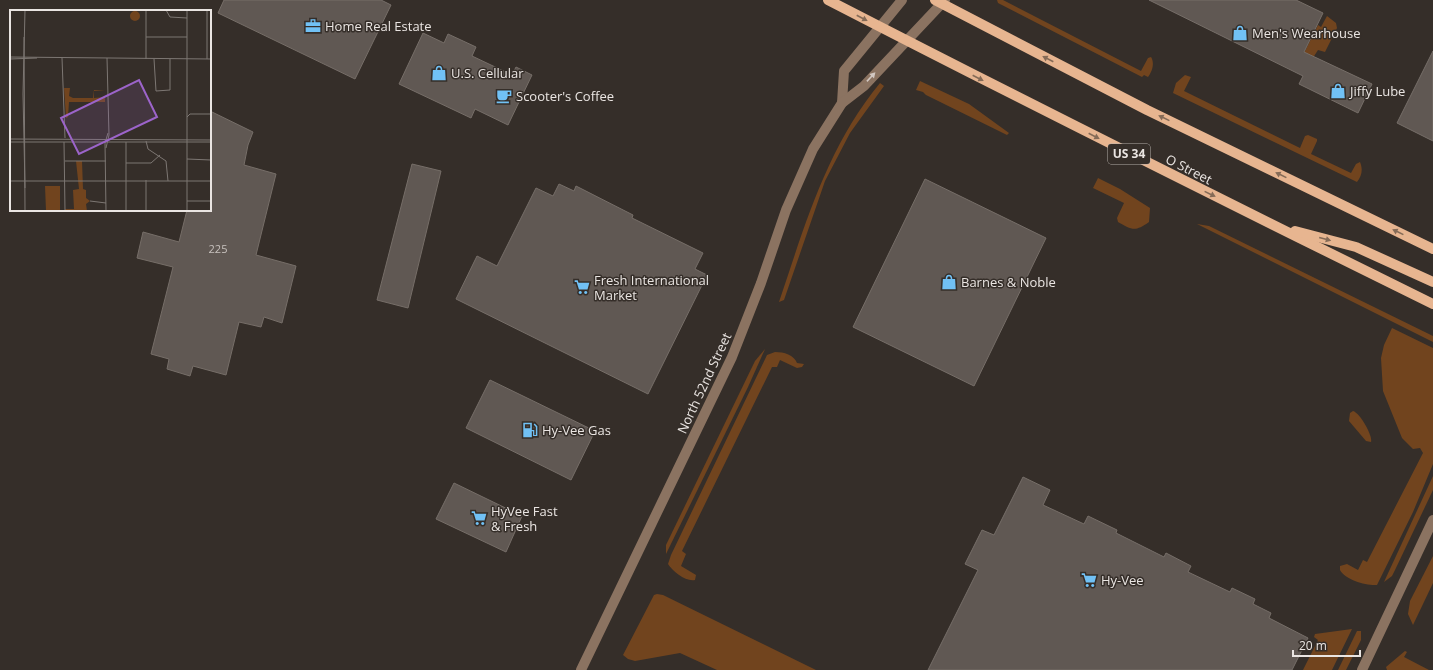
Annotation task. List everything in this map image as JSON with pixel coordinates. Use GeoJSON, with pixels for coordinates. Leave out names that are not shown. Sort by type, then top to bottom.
{"type":"FeatureCollection","features":[{"type":"Feature","properties":{"kind":"main road","name":"O Street"},"geometry":{"type":"LineString","coordinates":[[828,0],[905,41],[1433,304]]}},
{"type":"Feature","properties":{"kind":"main road"},"geometry":{"type":"LineString","coordinates":[[940,1],[1147,110],[1433,249]]}},
{"type":"Feature","properties":{"kind":"main road"},"geometry":{"type":"LineString","coordinates":[[1274,226],[1356,247],[1433,282]]}},
{"type":"Feature","properties":{"kind":"street","name":"North 52nd Street"},"geometry":{"type":"LineString","coordinates":[[842,103],[844,71],[902,0]]}},
{"type":"Feature","properties":{"kind":"street","name":"North 52nd Street"},"geometry":{"type":"LineString","coordinates":[[581,670],[732,357],[770,258],[786,210],[813,149],[842,103],[864,86],[940,1]]}},
{"type":"Feature","properties":{"kind":"street"},"geometry":{"type":"LineString","coordinates":[[1362,670],[1433,520]]}},
{"type":"Feature","properties":{"kind":"shaded area"},"geometry":{"type":"Polygon","coordinates":[[[997,0],[1003,0],[1141,71],[1148,58],[1151,57],[1153,65],[1151,73],[1148,77],[1144,75],[1142,77],[998,3],[997,0]]]}},
{"type":"Feature","properties":{"kind":"shaded area"},"geometry":{"type":"Polygon","coordinates":[[[1327,16],[1336,23],[1337,28],[1325,52],[1318,50],[1309,64],[1295,71],[1318,25],[1321,27],[1327,16]]]}},
{"type":"Feature","properties":{"kind":"shaded area"},"geometry":{"type":"Polygon","coordinates":[[[1185,75],[1191,77],[1184,91],[1300,148],[1305,136],[1308,135],[1317,139],[1311,154],[1351,173],[1356,164],[1360,162],[1362,172],[1359,180],[1357,182],[1173,93],[1176,83],[1185,75]]]}},
{"type":"Feature","properties":{"kind":"shaded area"},"geometry":{"type":"Polygon","coordinates":[[[920,81],[969,104],[1009,133],[1007,135],[926,95],[923,92],[916,90],[920,81]]]}},
{"type":"Feature","properties":{"kind":"shaded area"},"geometry":{"type":"Polygon","coordinates":[[[880,83],[884,86],[850,133],[825,181],[784,300],[779,302],[798,244],[819,188],[846,133],[880,83]]]}},
{"type":"Feature","properties":{"kind":"shaded area"},"geometry":{"type":"Polygon","coordinates":[[[1098,178],[1120,189],[1150,208],[1149,222],[1137,229],[1134,229],[1118,222],[1117,218],[1124,203],[1093,188],[1098,178]]]}},
{"type":"Feature","properties":{"kind":"shaded area"},"geometry":{"type":"Polygon","coordinates":[[[1197,224],[1209,226],[1433,336],[1433,342],[1197,224]]]}},
{"type":"Feature","properties":{"kind":"shaded area"},"geometry":{"type":"Polygon","coordinates":[[[1392,328],[1433,348],[1433,464],[1413,512],[1377,585],[1373,585],[1357,582],[1346,577],[1340,570],[1340,566],[1347,564],[1358,570],[1363,560],[1367,562],[1423,453],[1420,448],[1413,449],[1402,438],[1383,391],[1381,358],[1384,345],[1392,328]]]}},
{"type":"Feature","properties":{"kind":"shaded area"},"geometry":{"type":"Polygon","coordinates":[[[765,349],[748,387],[666,554],[666,545],[755,361],[765,349]]]}},
{"type":"Feature","properties":{"kind":"shaded area"},"geometry":{"type":"Polygon","coordinates":[[[775,352],[788,354],[796,360],[797,363],[804,364],[802,367],[797,368],[780,360],[777,367],[772,367],[682,551],[686,554],[681,566],[696,575],[695,580],[684,578],[676,573],[668,564],[671,555],[767,355],[775,352]]]}},
{"type":"Feature","properties":{"kind":"shaded area"},"geometry":{"type":"Polygon","coordinates":[[[1353,411],[1359,416],[1365,425],[1370,435],[1371,442],[1366,441],[1349,421],[1350,413],[1353,411]]]}},
{"type":"Feature","properties":{"kind":"shaded area"},"geometry":{"type":"Polygon","coordinates":[[[1433,476],[1433,490],[1392,576],[1384,582],[1433,476]]]}},
{"type":"Feature","properties":{"kind":"shaded area"},"geometry":{"type":"Polygon","coordinates":[[[1433,556],[1433,583],[1413,625],[1408,614],[1410,601],[1433,556]]]}},
{"type":"Feature","properties":{"kind":"shaded area"},"geometry":{"type":"Polygon","coordinates":[[[654,595],[663,595],[816,670],[717,670],[680,653],[635,661],[628,659],[623,655],[654,595]]]}},
{"type":"Feature","properties":{"kind":"shaded area"},"geometry":{"type":"Polygon","coordinates":[[[1352,629],[1332,670],[1303,670],[1318,640],[1314,637],[1315,634],[1352,629]]]}},
{"type":"Feature","properties":{"kind":"shaded area"},"geometry":{"type":"Polygon","coordinates":[[[1357,631],[1361,631],[1361,640],[1346,670],[1338,670],[1357,631]]]}},
{"type":"Feature","properties":{"kind":"shaded area"},"geometry":{"type":"Polygon","coordinates":[[[1405,651],[1407,652],[1404,657],[1429,670],[1387,670],[1386,667],[1405,651]]]}},
{"type":"Feature","properties":{"kind":"building","name":"Home Real Estate"},"geometry":{"type":"Polygon","coordinates":[[[224,0],[381,0],[391,5],[355,79],[218,13],[224,0]]]}},
{"type":"Feature","properties":{"kind":"building"},"geometry":{"type":"Polygon","coordinates":[[[1149,0],[1296,0],[1323,13],[1304,52],[1372,84],[1358,113],[1299,84],[1303,76],[1149,0]]]}},
{"type":"Feature","properties":{"kind":"building"},"geometry":{"type":"Polygon","coordinates":[[[423,33],[444,43],[448,34],[476,47],[472,56],[512,75],[516,67],[532,75],[508,125],[475,109],[471,118],[399,84],[423,33]]]}},
{"type":"Feature","properties":{"kind":"building"},"geometry":{"type":"Polygon","coordinates":[[[1433,51],[1433,141],[1397,123],[1433,51]]]}},
{"type":"Feature","properties":{"kind":"building"},"geometry":{"type":"Polygon","coordinates":[[[211,111],[253,132],[248,145],[244,165],[276,174],[256,255],[296,266],[282,323],[264,317],[261,327],[239,322],[226,375],[193,366],[190,376],[167,369],[169,359],[151,354],[173,267],[137,258],[143,232],[179,242],[187,211],[211,211],[211,111]]]}},
{"type":"Feature","properties":{"kind":"building"},"geometry":{"type":"Polygon","coordinates":[[[412,164],[441,171],[408,308],[377,300],[412,164]]]}},
{"type":"Feature","properties":{"kind":"building","name":"Barnes & Noble"},"geometry":{"type":"Polygon","coordinates":[[[925,179],[1046,238],[974,386],[853,327],[925,179]]]}},
{"type":"Feature","properties":{"kind":"building","name":"Fresh International Market"},"geometry":{"type":"Polygon","coordinates":[[[559,184],[574,191],[576,186],[633,215],[632,218],[703,253],[695,269],[707,275],[648,394],[456,299],[477,256],[497,266],[536,188],[553,196],[559,184]]]}},
{"type":"Feature","properties":{"kind":"building","name":"Hy-Vee Gas"},"geometry":{"type":"Polygon","coordinates":[[[490,380],[595,431],[571,480],[466,428],[490,380]]]}},
{"type":"Feature","properties":{"kind":"building","name":"Hy-Vee"},"geometry":{"type":"Polygon","coordinates":[[[1023,477],[1050,490],[1043,505],[1084,524],[1088,516],[1117,530],[1116,533],[1164,557],[1166,553],[1191,566],[1188,572],[1230,592],[1232,588],[1255,599],[1253,604],[1271,613],[1269,618],[1308,638],[1292,670],[928,670],[978,570],[965,564],[982,530],[994,535],[1023,477]]]}},
{"type":"Feature","properties":{"kind":"building","name":"HyVee Fast & Fresh"},"geometry":{"type":"Polygon","coordinates":[[[454,483],[522,516],[506,552],[436,519],[454,483]]]}},
{"type":"Feature","properties":{"kind":"place","name":"Home Real Estate"},"geometry":{"type":"Point","coordinates":[313,26]}},
{"type":"Feature","properties":{"kind":"place","name":"Men's Wearhouse"},"geometry":{"type":"Point","coordinates":[1240,33]}},
{"type":"Feature","properties":{"kind":"place","name":"U.S. Cellular"},"geometry":{"type":"Point","coordinates":[439,73]}},
{"type":"Feature","properties":{"kind":"place","name":"Jiffy Lube"},"geometry":{"type":"Point","coordinates":[1338,91]}},
{"type":"Feature","properties":{"kind":"place","name":"Scooter's Coffee"},"geometry":{"type":"Point","coordinates":[504,96]}},
{"type":"Feature","properties":{"kind":"place","name":"Barnes & Noble"},"geometry":{"type":"Point","coordinates":[949,282]}},
{"type":"Feature","properties":{"kind":"place","name":"Fresh International Market"},"geometry":{"type":"Point","coordinates":[582,287]}},
{"type":"Feature","properties":{"kind":"place","name":"Hy-Vee Gas"},"geometry":{"type":"Point","coordinates":[530,430]}},
{"type":"Feature","properties":{"kind":"place","name":"HyVee Fast & Fresh"},"geometry":{"type":"Point","coordinates":[479,518]}},
{"type":"Feature","properties":{"kind":"place","name":"Hy-Vee"},"geometry":{"type":"Point","coordinates":[1089,580]}}]}
